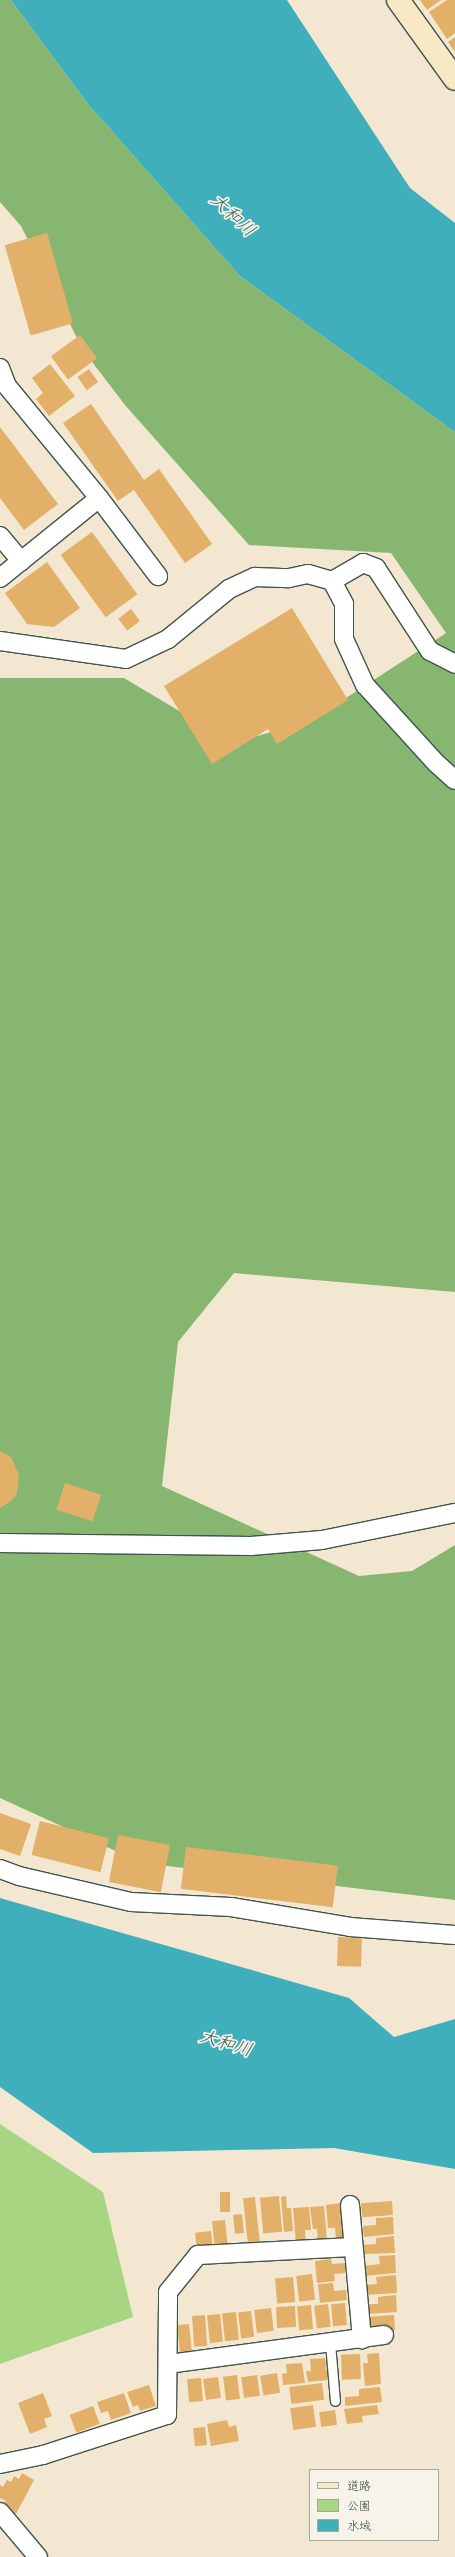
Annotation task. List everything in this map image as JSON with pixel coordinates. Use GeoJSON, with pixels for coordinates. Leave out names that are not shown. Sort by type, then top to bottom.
{"type":"FeatureCollection","features":[{"type":"Feature","properties":{"kind":"main road"},"geometry":{"type":"LineString","coordinates":[[398,0],[455,79]]}},
{"type":"Feature","properties":{"kind":"street"},"geometry":{"type":"LineString","coordinates":[[0,368],[4,389],[99,498],[158,576]]}},
{"type":"Feature","properties":{"kind":"street"},"geometry":{"type":"LineString","coordinates":[[0,578],[99,498]]}},
{"type":"Feature","properties":{"kind":"street"},"geometry":{"type":"LineString","coordinates":[[0,536],[21,561]]}},
{"type":"Feature","properties":{"kind":"street"},"geometry":{"type":"LineString","coordinates":[[332,581],[363,563],[376,568],[430,651],[455,664]]}},
{"type":"Feature","properties":{"kind":"street"},"geometry":{"type":"LineString","coordinates":[[0,641],[126,659],[168,639],[229,589],[255,577],[289,578],[308,574],[332,581],[344,604],[344,639],[365,685],[436,763],[455,780]]}},
{"type":"Feature","properties":{"kind":"street"},"geometry":{"type":"LineString","coordinates":[[0,1543],[252,1546],[322,1540],[455,1513]]}},
{"type":"Feature","properties":{"kind":"street"},"geometry":{"type":"LineString","coordinates":[[0,1869],[19,1876],[131,1902],[231,1907],[350,1927],[455,1935]]}},
{"type":"Feature","properties":{"kind":"street"},"geometry":{"type":"LineString","coordinates":[[350,2205],[362,2339]]}},
{"type":"Feature","properties":{"kind":"street"},"geometry":{"type":"LineString","coordinates":[[0,2464],[43,2455],[167,2415],[169,2364],[168,2292],[198,2255],[353,2247]]}},
{"type":"Feature","properties":{"kind":"street"},"geometry":{"type":"LineString","coordinates":[[169,2364],[384,2335]]}},
{"type":"Feature","properties":{"kind":"street"},"geometry":{"type":"LineString","coordinates":[[0,2512],[38,2557]]}},
{"type":"Feature","properties":{"kind":"lane"},"geometry":{"type":"LineString","coordinates":[[330,2343],[335,2401]]}},
{"type":"Feature","properties":{"kind":"green space"},"geometry":{"type":"Polygon","coordinates":[[[0,0],[11,0],[88,104],[240,276],[455,432],[455,1292],[234,1273],[178,1342],[162,1486],[359,1576],[412,1571],[455,1545],[455,1900],[142,1863],[0,1798],[0,678],[124,678],[233,743],[312,720],[446,633],[391,553],[249,545],[125,405],[83,350],[21,226],[0,202],[0,0]]]}},
{"type":"Feature","properties":{"kind":"green space"},"geometry":{"type":"Polygon","coordinates":[[[0,2124],[103,2192],[133,2317],[0,2364],[0,2124]]]}},
{"type":"Feature","properties":{"kind":"water","name":"大和川"},"geometry":{"type":"Polygon","coordinates":[[[11,0],[287,0],[410,188],[455,223],[455,432],[240,276],[88,104],[11,0]]]}},
{"type":"Feature","properties":{"kind":"water","name":"大和川"},"geometry":{"type":"Polygon","coordinates":[[[0,1898],[349,1998],[394,2037],[455,2019],[455,2169],[334,2148],[93,2153],[0,2087],[0,1898]]]}},
{"type":"Feature","properties":{"kind":"building"},"geometry":{"type":"Polygon","coordinates":[[[420,0],[441,0],[427,10],[420,0]]]}},
{"type":"Feature","properties":{"kind":"building"},"geometry":{"type":"Polygon","coordinates":[[[447,0],[455,0],[455,33],[447,39],[429,12],[447,0]]]}},
{"type":"Feature","properties":{"kind":"building"},"geometry":{"type":"Polygon","coordinates":[[[455,37],[455,52],[448,42],[455,37]]]}},
{"type":"Feature","properties":{"kind":"building"},"geometry":{"type":"Polygon","coordinates":[[[47,233],[73,323],[31,335],[5,245],[47,233]]]}},
{"type":"Feature","properties":{"kind":"building"},"geometry":{"type":"Polygon","coordinates":[[[80,335],[97,358],[68,380],[51,356],[80,335]]]}},
{"type":"Feature","properties":{"kind":"building"},"geometry":{"type":"Polygon","coordinates":[[[50,364],[75,396],[49,416],[36,399],[43,393],[32,378],[50,364]]]}},
{"type":"Feature","properties":{"kind":"building"},"geometry":{"type":"Polygon","coordinates":[[[89,369],[98,382],[87,390],[78,377],[89,369]]]}},
{"type":"Feature","properties":{"kind":"building"},"geometry":{"type":"Polygon","coordinates":[[[91,404],[144,480],[159,469],[212,544],[185,563],[134,490],[118,501],[63,423],[91,404]]]}},
{"type":"Feature","properties":{"kind":"building"},"geometry":{"type":"Polygon","coordinates":[[[0,427],[58,504],[24,530],[0,498],[0,427]]]}},
{"type":"Feature","properties":{"kind":"building"},"geometry":{"type":"Polygon","coordinates":[[[92,532],[137,594],[106,617],[60,555],[92,532]]]}},
{"type":"Feature","properties":{"kind":"building"},"geometry":{"type":"Polygon","coordinates":[[[47,562],[80,608],[54,627],[27,624],[5,593],[47,562]]]}},
{"type":"Feature","properties":{"kind":"building"},"geometry":{"type":"Polygon","coordinates":[[[292,608],[348,700],[277,744],[268,729],[212,764],[164,686],[292,608]]]}},
{"type":"Feature","properties":{"kind":"building"},"geometry":{"type":"Polygon","coordinates":[[[131,609],[140,621],[127,631],[118,619],[131,609]]]}},
{"type":"Feature","properties":{"kind":"building"},"geometry":{"type":"Polygon","coordinates":[[[0,1451],[11,1457],[19,1475],[17,1494],[11,1501],[0,1508],[0,1451]]]}},
{"type":"Feature","properties":{"kind":"building"},"geometry":{"type":"Polygon","coordinates":[[[65,1483],[101,1495],[92,1521],[56,1510],[65,1483]]]}},
{"type":"Feature","properties":{"kind":"building"},"geometry":{"type":"Polygon","coordinates":[[[0,1813],[31,1824],[20,1856],[0,1849],[0,1813]]]}},
{"type":"Feature","properties":{"kind":"building"},"geometry":{"type":"Polygon","coordinates":[[[40,1821],[109,1838],[100,1872],[32,1855],[40,1821]]]}},
{"type":"Feature","properties":{"kind":"building"},"geometry":{"type":"Polygon","coordinates":[[[118,1835],[170,1845],[161,1892],[109,1882],[118,1835]]]}},
{"type":"Feature","properties":{"kind":"building"},"geometry":{"type":"Polygon","coordinates":[[[186,1847],[338,1866],[333,1907],[181,1889],[186,1847]]]}},
{"type":"Feature","properties":{"kind":"building"},"geometry":{"type":"Polygon","coordinates":[[[338,1937],[362,1938],[361,1967],[337,1966],[338,1937]]]}},
{"type":"Feature","properties":{"kind":"building"},"geometry":{"type":"Polygon","coordinates":[[[220,2192],[230,2192],[230,2212],[220,2212],[220,2192]]]}},
{"type":"Feature","properties":{"kind":"building"},"geometry":{"type":"Polygon","coordinates":[[[279,2196],[282,2232],[263,2234],[260,2198],[279,2196]]]}},
{"type":"Feature","properties":{"kind":"building"},"geometry":{"type":"Polygon","coordinates":[[[286,2196],[287,2208],[291,2208],[293,2231],[284,2232],[281,2197],[286,2196]]]}},
{"type":"Feature","properties":{"kind":"building"},"geometry":{"type":"Polygon","coordinates":[[[255,2197],[260,2248],[248,2249],[243,2198],[255,2197]]]}},
{"type":"Feature","properties":{"kind":"building"},"geometry":{"type":"Polygon","coordinates":[[[392,2201],[393,2215],[362,2217],[361,2203],[392,2201]]]}},
{"type":"Feature","properties":{"kind":"building"},"geometry":{"type":"Polygon","coordinates":[[[341,2203],[345,2238],[336,2239],[335,2228],[328,2228],[326,2205],[341,2203]]]}},
{"type":"Feature","properties":{"kind":"building"},"geometry":{"type":"Polygon","coordinates":[[[324,2206],[327,2241],[318,2242],[317,2229],[313,2229],[310,2207],[324,2206]]]}},
{"type":"Feature","properties":{"kind":"building"},"geometry":{"type":"Polygon","coordinates":[[[309,2207],[311,2230],[305,2230],[306,2242],[296,2243],[293,2208],[309,2207]]]}},
{"type":"Feature","properties":{"kind":"building"},"geometry":{"type":"Polygon","coordinates":[[[242,2214],[244,2233],[235,2234],[233,2215],[242,2214]]]}},
{"type":"Feature","properties":{"kind":"building"},"geometry":{"type":"Polygon","coordinates":[[[393,2217],[394,2234],[364,2237],[363,2226],[376,2225],[376,2218],[393,2217]]]}},
{"type":"Feature","properties":{"kind":"building"},"geometry":{"type":"Polygon","coordinates":[[[225,2220],[228,2250],[215,2251],[212,2221],[225,2220]]]}},
{"type":"Feature","properties":{"kind":"building"},"geometry":{"type":"Polygon","coordinates":[[[211,2231],[213,2250],[197,2252],[195,2233],[211,2231]]]}},
{"type":"Feature","properties":{"kind":"building"},"geometry":{"type":"Polygon","coordinates":[[[394,2236],[395,2253],[363,2254],[362,2245],[376,2244],[376,2238],[394,2236]]]}},
{"type":"Feature","properties":{"kind":"building"},"geometry":{"type":"Polygon","coordinates":[[[395,2255],[396,2273],[364,2276],[363,2266],[380,2264],[379,2256],[395,2255]]]}},
{"type":"Feature","properties":{"kind":"building"},"geometry":{"type":"Polygon","coordinates":[[[331,2259],[332,2264],[345,2263],[345,2273],[334,2274],[335,2281],[317,2283],[315,2261],[331,2259]]]}},
{"type":"Feature","properties":{"kind":"building"},"geometry":{"type":"Polygon","coordinates":[[[312,2274],[315,2300],[299,2302],[296,2276],[312,2274]]]}},
{"type":"Feature","properties":{"kind":"building"},"geometry":{"type":"Polygon","coordinates":[[[396,2275],[397,2293],[366,2295],[365,2285],[377,2284],[376,2277],[396,2275]]]}},
{"type":"Feature","properties":{"kind":"building"},"geometry":{"type":"Polygon","coordinates":[[[293,2277],[295,2302],[277,2303],[275,2279],[293,2277]]]}},
{"type":"Feature","properties":{"kind":"building"},"geometry":{"type":"Polygon","coordinates":[[[333,2283],[334,2291],[346,2290],[347,2300],[320,2303],[318,2284],[333,2283]]]}},
{"type":"Feature","properties":{"kind":"building"},"geometry":{"type":"Polygon","coordinates":[[[396,2295],[397,2312],[368,2314],[367,2304],[378,2304],[378,2297],[396,2295]]]}},
{"type":"Feature","properties":{"kind":"building"},"geometry":{"type":"Polygon","coordinates":[[[345,2303],[347,2325],[333,2326],[331,2304],[345,2303]]]}},
{"type":"Feature","properties":{"kind":"building"},"geometry":{"type":"Polygon","coordinates":[[[328,2304],[331,2327],[317,2329],[314,2306],[328,2304]]]}},
{"type":"Feature","properties":{"kind":"building"},"geometry":{"type":"Polygon","coordinates":[[[311,2305],[313,2329],[299,2330],[297,2306],[311,2305]]]}},
{"type":"Feature","properties":{"kind":"building"},"geometry":{"type":"Polygon","coordinates":[[[295,2306],[296,2327],[277,2328],[276,2307],[295,2306]]]}},
{"type":"Feature","properties":{"kind":"building"},"geometry":{"type":"Polygon","coordinates":[[[271,2308],[274,2331],[257,2333],[254,2310],[271,2308]]]}},
{"type":"Feature","properties":{"kind":"building"},"geometry":{"type":"Polygon","coordinates":[[[251,2311],[254,2337],[241,2338],[238,2313],[251,2311]]]}},
{"type":"Feature","properties":{"kind":"building"},"geometry":{"type":"Polygon","coordinates":[[[236,2312],[239,2340],[225,2341],[222,2313],[236,2312]]]}},
{"type":"Feature","properties":{"kind":"building"},"geometry":{"type":"Polygon","coordinates":[[[220,2314],[223,2342],[210,2343],[207,2315],[220,2314]]]}},
{"type":"Feature","properties":{"kind":"building"},"geometry":{"type":"Polygon","coordinates":[[[205,2315],[207,2346],[194,2347],[192,2316],[205,2315]]]}},
{"type":"Feature","properties":{"kind":"building"},"geometry":{"type":"Polygon","coordinates":[[[394,2315],[395,2330],[367,2332],[366,2317],[394,2315]]]}},
{"type":"Feature","properties":{"kind":"building"},"geometry":{"type":"Polygon","coordinates":[[[189,2324],[192,2352],[180,2353],[177,2325],[189,2324]]]}},
{"type":"Feature","properties":{"kind":"building"},"geometry":{"type":"Polygon","coordinates":[[[379,2353],[381,2384],[365,2386],[363,2363],[368,2363],[367,2354],[379,2353]]]}},
{"type":"Feature","properties":{"kind":"building"},"geometry":{"type":"Polygon","coordinates":[[[360,2354],[361,2379],[342,2380],[341,2355],[360,2354]]]}},
{"type":"Feature","properties":{"kind":"building"},"geometry":{"type":"Polygon","coordinates":[[[325,2358],[328,2380],[308,2382],[306,2371],[311,2371],[310,2359],[325,2358]]]}},
{"type":"Feature","properties":{"kind":"building"},"geometry":{"type":"Polygon","coordinates":[[[302,2363],[305,2383],[283,2385],[282,2374],[287,2373],[286,2364],[302,2363]]]}},
{"type":"Feature","properties":{"kind":"building"},"geometry":{"type":"Polygon","coordinates":[[[277,2373],[280,2393],[263,2395],[260,2376],[277,2373]]]}},
{"type":"Feature","properties":{"kind":"building"},"geometry":{"type":"Polygon","coordinates":[[[237,2375],[240,2399],[226,2401],[223,2377],[237,2375]]]}},
{"type":"Feature","properties":{"kind":"building"},"geometry":{"type":"Polygon","coordinates":[[[257,2375],[260,2396],[244,2398],[241,2377],[257,2375]]]}},
{"type":"Feature","properties":{"kind":"building"},"geometry":{"type":"Polygon","coordinates":[[[218,2377],[221,2398],[206,2400],[203,2379],[218,2377]]]}},
{"type":"Feature","properties":{"kind":"building"},"geometry":{"type":"Polygon","coordinates":[[[201,2378],[203,2401],[189,2402],[187,2379],[201,2378]]]}},
{"type":"Feature","properties":{"kind":"building"},"geometry":{"type":"Polygon","coordinates":[[[322,2383],[324,2400],[291,2404],[289,2387],[322,2383]]]}},
{"type":"Feature","properties":{"kind":"building"},"geometry":{"type":"Polygon","coordinates":[[[149,2385],[156,2406],[140,2411],[138,2405],[133,2407],[127,2392],[149,2385]]]}},
{"type":"Feature","properties":{"kind":"building"},"geometry":{"type":"Polygon","coordinates":[[[380,2387],[382,2402],[345,2406],[345,2397],[359,2396],[359,2389],[380,2387]]]}},
{"type":"Feature","properties":{"kind":"building"},"geometry":{"type":"Polygon","coordinates":[[[43,2393],[52,2416],[44,2419],[47,2427],[30,2434],[18,2403],[43,2393]]]}},
{"type":"Feature","properties":{"kind":"building"},"geometry":{"type":"Polygon","coordinates":[[[124,2393],[131,2413],[111,2420],[108,2411],[101,2413],[97,2402],[124,2393]]]}},
{"type":"Feature","properties":{"kind":"building"},"geometry":{"type":"Polygon","coordinates":[[[313,2405],[316,2427],[293,2430],[290,2408],[313,2405]]]}},
{"type":"Feature","properties":{"kind":"building"},"geometry":{"type":"Polygon","coordinates":[[[377,2405],[379,2414],[362,2416],[363,2422],[347,2424],[344,2409],[377,2405]]]}},
{"type":"Feature","properties":{"kind":"building"},"geometry":{"type":"Polygon","coordinates":[[[93,2406],[100,2424],[76,2433],[70,2415],[93,2406]]]}},
{"type":"Feature","properties":{"kind":"building"},"geometry":{"type":"Polygon","coordinates":[[[335,2410],[337,2425],[321,2427],[319,2412],[335,2410]]]}},
{"type":"Feature","properties":{"kind":"building"},"geometry":{"type":"Polygon","coordinates":[[[227,2420],[229,2427],[236,2425],[239,2441],[211,2446],[207,2424],[227,2420]]]}},
{"type":"Feature","properties":{"kind":"building"},"geometry":{"type":"Polygon","coordinates":[[[205,2427],[207,2445],[195,2446],[193,2428],[205,2427]]]}},
{"type":"Feature","properties":{"kind":"building"},"geometry":{"type":"Polygon","coordinates":[[[22,2473],[34,2480],[16,2514],[3,2506],[6,2501],[0,2498],[0,2485],[3,2487],[7,2480],[11,2482],[14,2476],[19,2479],[22,2473]]]}}]}
